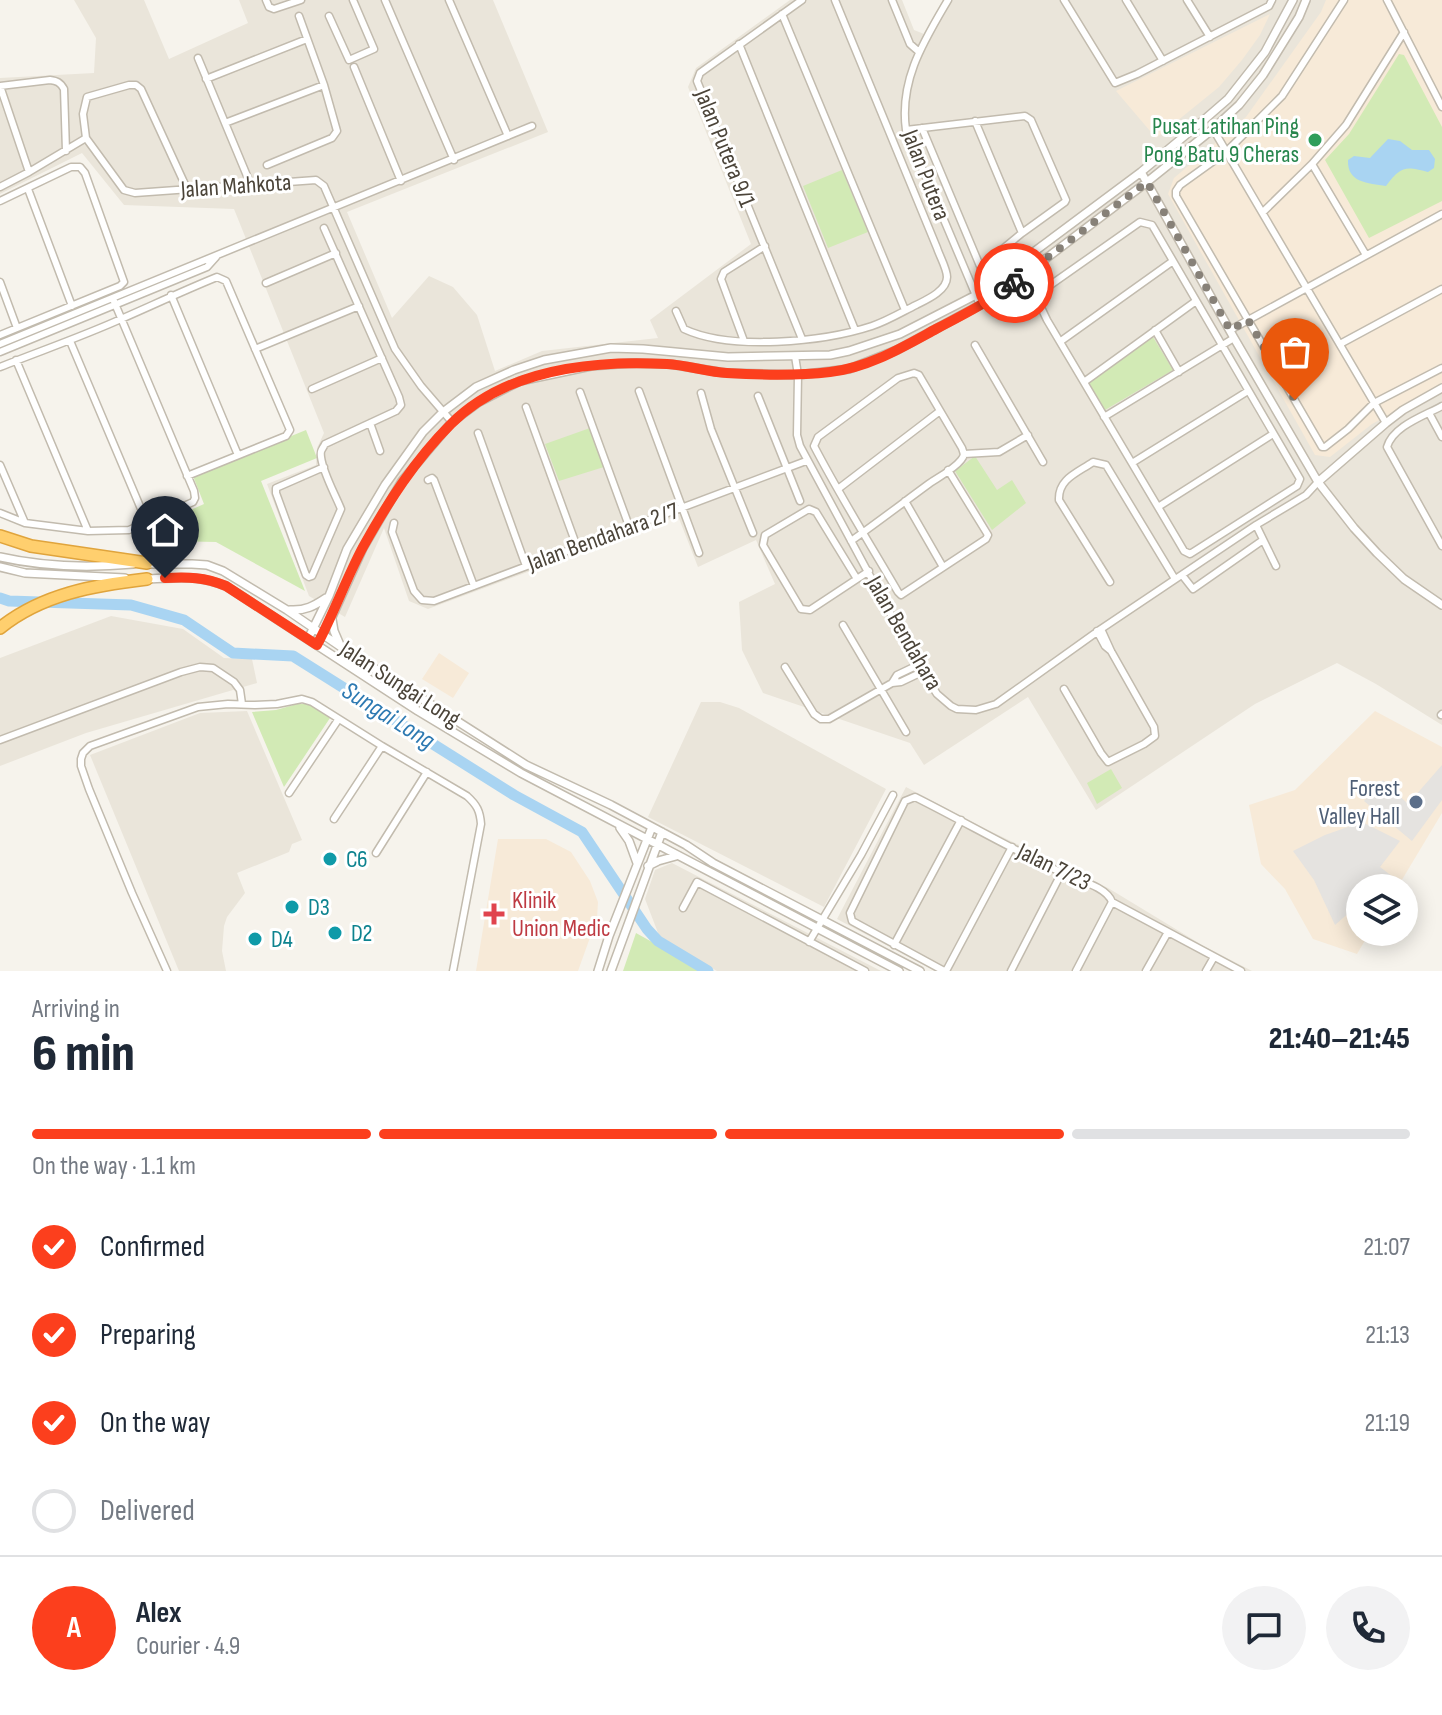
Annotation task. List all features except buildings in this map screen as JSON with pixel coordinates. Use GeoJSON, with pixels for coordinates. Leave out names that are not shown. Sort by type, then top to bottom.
{"type":"FeatureCollection","features":[{"type":"Feature","properties":{"kind":"highway"},"geometry":{"type":"LineString","coordinates":[[0,536],[31,546],[147,563]]}},
{"type":"Feature","properties":{"kind":"highway"},"geometry":{"type":"LineString","coordinates":[[0,628],[15,616],[48,600],[99,585],[147,579]]}},
{"type":"Feature","properties":{"kind":"street"},"geometry":{"type":"LineString","coordinates":[[266,0],[269,7],[274,9],[301,0]]}},
{"type":"Feature","properties":{"kind":"street"},"geometry":{"type":"LineString","coordinates":[[329,16],[349,60],[374,49],[353,0]]}},
{"type":"Feature","properties":{"kind":"street"},"geometry":{"type":"LineString","coordinates":[[385,0],[454,160]]}},
{"type":"Feature","properties":{"kind":"street"},"geometry":{"type":"LineString","coordinates":[[449,0],[508,136]]}},
{"type":"Feature","properties":{"kind":"street","name":"Jalan Putera 9/1"},"geometry":{"type":"LineString","coordinates":[[802,0],[700,73],[697,81],[802,339]]}},
{"type":"Feature","properties":{"kind":"street"},"geometry":{"type":"LineString","coordinates":[[676,311],[687,331],[744,341],[829,337],[872,326],[930,299],[947,278],[835,0]]}},
{"type":"Feature","properties":{"kind":"street"},"geometry":{"type":"LineString","coordinates":[[892,0],[910,44],[918,51]]}},
{"type":"Feature","properties":{"kind":"street","name":"Jalan Putera"},"geometry":{"type":"LineString","coordinates":[[948,0],[918,51],[905,96],[906,130],[980,305]]}},
{"type":"Feature","properties":{"kind":"street"},"geometry":{"type":"LineString","coordinates":[[1064,0],[1115,83],[1210,37],[1270,3]]}},
{"type":"Feature","properties":{"kind":"street"},"geometry":{"type":"LineString","coordinates":[[1126,0],[1163,61]]}},
{"type":"Feature","properties":{"kind":"street"},"geometry":{"type":"LineString","coordinates":[[1187,0],[1210,37]]}},
{"type":"Feature","properties":{"kind":"street"},"geometry":{"type":"LineString","coordinates":[[308,639],[347,549],[378,498],[414,444],[464,394],[488,380],[544,360],[611,348],[728,357],[830,355],[900,334],[976,295],[1141,172],[1228,99],[1269,46],[1293,0]]}},
{"type":"Feature","properties":{"kind":"street"},"geometry":{"type":"LineString","coordinates":[[317,645],[363,548],[402,481],[452,422],[479,402],[520,381],[591,366],[670,364],[725,373],[798,375],[833,372],[897,350],[1007,288],[1213,129],[1239,105],[1263,75],[1306,0]]}},
{"type":"Feature","properties":{"kind":"street"},"geometry":{"type":"LineString","coordinates":[[1344,0],[1282,96],[1226,152],[1180,185],[1176,196],[1319,444],[1325,447],[1374,403],[1442,368]]}},
{"type":"Feature","properties":{"kind":"street"},"geometry":{"type":"LineString","coordinates":[[1387,0],[1442,107]]}},
{"type":"Feature","properties":{"kind":"street"},"geometry":{"type":"LineString","coordinates":[[782,14],[905,310]]}},
{"type":"Feature","properties":{"kind":"street"},"geometry":{"type":"LineString","coordinates":[[267,165],[332,138],[337,131],[299,16]]}},
{"type":"Feature","properties":{"kind":"street"},"geometry":{"type":"LineString","coordinates":[[1263,212],[1346,125],[1404,32]]}},
{"type":"Feature","properties":{"kind":"street"},"geometry":{"type":"LineString","coordinates":[[206,79],[307,39]]}},
{"type":"Feature","properties":{"kind":"street"},"geometry":{"type":"LineString","coordinates":[[739,44],[855,330]]}},
{"type":"Feature","properties":{"kind":"street"},"geometry":{"type":"LineString","coordinates":[[198,58],[250,183]]}},
{"type":"Feature","properties":{"kind":"street"},"geometry":{"type":"LineString","coordinates":[[354,67],[401,181]]}},
{"type":"Feature","properties":{"kind":"street"},"geometry":{"type":"LineString","coordinates":[[29,172],[0,86],[50,80],[61,84],[64,89],[66,151]]}},
{"type":"Feature","properties":{"kind":"street"},"geometry":{"type":"LineString","coordinates":[[0,187],[86,138],[83,114],[87,97],[136,85],[141,89],[187,189]]}},
{"type":"Feature","properties":{"kind":"street"},"geometry":{"type":"LineString","coordinates":[[225,123],[324,85]]}},
{"type":"Feature","properties":{"kind":"street"},"geometry":{"type":"LineString","coordinates":[[906,130],[1020,115],[1031,120],[1065,202],[982,266],[978,264],[922,128]]}},
{"type":"Feature","properties":{"kind":"street"},"geometry":{"type":"LineString","coordinates":[[975,121],[1022,233]]}},
{"type":"Feature","properties":{"kind":"street"},"geometry":{"type":"LineString","coordinates":[[0,352],[204,260],[532,126]]}},
{"type":"Feature","properties":{"kind":"street"},"geometry":{"type":"LineString","coordinates":[[1213,129],[1386,423]]}},
{"type":"Feature","properties":{"kind":"street","name":"Jalan Mahkota"},"geometry":{"type":"LineString","coordinates":[[86,138],[124,190],[135,193],[316,180],[324,186],[395,349],[452,422]]}},
{"type":"Feature","properties":{"kind":"street"},"geometry":{"type":"LineString","coordinates":[[1312,164],[1366,255]]}},
{"type":"Feature","properties":{"kind":"street"},"geometry":{"type":"LineString","coordinates":[[0,201],[71,167],[80,167],[85,173],[124,282],[0,335]]}},
{"type":"Feature","properties":{"kind":"street"},"geometry":{"type":"LineString","coordinates":[[1141,172],[1318,482],[1377,553],[1404,579],[1442,605]]}},
{"type":"Feature","properties":{"kind":"street"},"geometry":{"type":"LineString","coordinates":[[28,189],[72,306]]}},
{"type":"Feature","properties":{"kind":"street"},"geometry":{"type":"LineString","coordinates":[[924,216],[939,210]]}},
{"type":"Feature","properties":{"kind":"street"},"geometry":{"type":"LineString","coordinates":[[1230,330],[1442,214]]}},
{"type":"Feature","properties":{"kind":"street"},"geometry":{"type":"LineString","coordinates":[[1140,222],[1152,225],[1173,261],[1300,479],[1297,486],[1190,554],[1184,551],[1037,299],[1039,293],[1140,222]]}},
{"type":"Feature","properties":{"kind":"street"},"geometry":{"type":"LineString","coordinates":[[324,228],[401,405],[396,411],[325,444],[320,455],[341,509],[309,577],[276,488],[324,467]]}},
{"type":"Feature","properties":{"kind":"street"},"geometry":{"type":"LineString","coordinates":[[744,341],[721,279],[724,272],[765,246]]}},
{"type":"Feature","properties":{"kind":"street"},"geometry":{"type":"LineString","coordinates":[[266,283],[336,253]]}},
{"type":"Feature","properties":{"kind":"street"},"geometry":{"type":"LineString","coordinates":[[1061,341],[1173,261]]}},
{"type":"Feature","properties":{"kind":"street"},"geometry":{"type":"LineString","coordinates":[[0,367],[70,341],[171,295],[217,277],[222,278],[226,281],[290,430],[286,436],[187,476]]}},
{"type":"Feature","properties":{"kind":"street"},"geometry":{"type":"LineString","coordinates":[[0,282],[17,328]]}},
{"type":"Feature","properties":{"kind":"street"},"geometry":{"type":"LineString","coordinates":[[1340,344],[1442,289]]}},
{"type":"Feature","properties":{"kind":"street"},"geometry":{"type":"LineString","coordinates":[[171,295],[238,455]]}},
{"type":"Feature","properties":{"kind":"street"},"geometry":{"type":"LineString","coordinates":[[255,349],[373,299]]}},
{"type":"Feature","properties":{"kind":"street"},"geometry":{"type":"LineString","coordinates":[[1084,382],[1196,301]]}},
{"type":"Feature","properties":{"kind":"street"},"geometry":{"type":"LineString","coordinates":[[0,513],[25,523],[88,531],[129,530],[193,502],[194,491],[114,302]]}},
{"type":"Feature","properties":{"kind":"street"},"geometry":{"type":"LineString","coordinates":[[0,344],[114,302]]}},
{"type":"Feature","properties":{"kind":"street"},"geometry":{"type":"LineString","coordinates":[[1155,330],[1179,372]]}},
{"type":"Feature","properties":{"kind":"street"},"geometry":{"type":"LineString","coordinates":[[1104,417],[1234,338]]}},
{"type":"Feature","properties":{"kind":"street"},"geometry":{"type":"LineString","coordinates":[[70,341],[147,523]]}},
{"type":"Feature","properties":{"kind":"street"},"geometry":{"type":"LineString","coordinates":[[975,345],[1043,462]]}},
{"type":"Feature","properties":{"kind":"street","name":"Jalan Bendahara"},"geometry":{"type":"LineString","coordinates":[[795,356],[798,375],[797,435],[807,462],[922,672],[944,702],[967,710],[996,704],[1099,630],[1306,495],[1318,482]]}},
{"type":"Feature","properties":{"kind":"street"},"geometry":{"type":"LineString","coordinates":[[312,389],[382,358]]}},
{"type":"Feature","properties":{"kind":"street"},"geometry":{"type":"LineString","coordinates":[[16,360],[88,531]]}},
{"type":"Feature","properties":{"kind":"street"},"geometry":{"type":"LineString","coordinates":[[851,541],[863,532],[905,501],[948,470],[961,461],[964,454],[919,375],[914,373],[898,378],[818,437],[814,446],[838,489],[863,532],[898,592],[901,595],[986,539],[987,532],[948,470]]}},
{"type":"Feature","properties":{"kind":"street"},"geometry":{"type":"LineString","coordinates":[[1318,482],[1403,410],[1442,388]]}},
{"type":"Feature","properties":{"kind":"street"},"geometry":{"type":"LineString","coordinates":[[639,391],[699,553]]}},
{"type":"Feature","properties":{"kind":"street"},"geometry":{"type":"LineString","coordinates":[[1132,463],[1248,391]]}},
{"type":"Feature","properties":{"kind":"street"},"geometry":{"type":"LineString","coordinates":[[580,392],[629,526]]}},
{"type":"Feature","properties":{"kind":"street"},"geometry":{"type":"LineString","coordinates":[[701,393],[711,429],[753,533]]}},
{"type":"Feature","properties":{"kind":"street"},"geometry":{"type":"LineString","coordinates":[[758,396],[800,501]]}},
{"type":"Feature","properties":{"kind":"street"},"geometry":{"type":"LineString","coordinates":[[1442,406],[1395,433],[1387,447],[1442,546]]}},
{"type":"Feature","properties":{"kind":"street"},"geometry":{"type":"LineString","coordinates":[[526,407],[577,547]]}},
{"type":"Feature","properties":{"kind":"street"},"geometry":{"type":"LineString","coordinates":[[838,489],[940,411]]}},
{"type":"Feature","properties":{"kind":"street"},"geometry":{"type":"LineString","coordinates":[[1429,413],[1442,437]]}},
{"type":"Feature","properties":{"kind":"street"},"geometry":{"type":"LineString","coordinates":[[370,423],[380,451]]}},
{"type":"Feature","properties":{"kind":"street"},"geometry":{"type":"LineString","coordinates":[[478,433],[526,566]]}},
{"type":"Feature","properties":{"kind":"street"},"geometry":{"type":"LineString","coordinates":[[1158,507],[1273,434]]}},
{"type":"Feature","properties":{"kind":"street"},"geometry":{"type":"LineString","coordinates":[[964,454],[999,452],[1028,435]]}},
{"type":"Feature","properties":{"kind":"street","name":"Jalan Bendahara 2/7"},"geometry":{"type":"LineString","coordinates":[[394,523],[392,532],[414,591],[422,600],[434,601],[807,462]]}},
{"type":"Feature","properties":{"kind":"street"},"geometry":{"type":"LineString","coordinates":[[1110,582],[1059,500],[1061,484],[1093,462],[1106,465],[1179,577],[1193,589],[1263,540]]}},
{"type":"Feature","properties":{"kind":"street"},"geometry":{"type":"LineString","coordinates":[[0,465],[25,523]]}},
{"type":"Feature","properties":{"kind":"street"},"geometry":{"type":"LineString","coordinates":[[428,480],[434,480],[474,586]]}},
{"type":"Feature","properties":{"kind":"street"},"geometry":{"type":"LineString","coordinates":[[905,501],[943,567]]}},
{"type":"Feature","properties":{"kind":"street"},"geometry":{"type":"LineString","coordinates":[[857,579],[816,512],[809,509],[765,535],[763,545],[801,609],[810,610],[857,579],[869,571]]}},
{"type":"Feature","properties":{"kind":"street"},"geometry":{"type":"LineString","coordinates":[[1256,525],[1276,566]]}},
{"type":"Feature","properties":{"kind":"street","name":"Jalan Sungai Long"},"geometry":{"type":"LineString","coordinates":[[0,557],[94,567],[147,563],[207,565],[223,571],[526,765],[611,805],[713,863],[920,971]]}},
{"type":"Feature","properties":{"kind":"street","name":"Jalan Sungai Long"},"geometry":{"type":"LineString","coordinates":[[0,567],[25,573],[147,579],[193,576],[226,586],[418,711],[521,773],[899,971]]}},
{"type":"Feature","properties":{"kind":"street"},"geometry":{"type":"LineString","coordinates":[[287,610],[300,611],[312,607],[329,596]]}},
{"type":"Feature","properties":{"kind":"street"},"geometry":{"type":"LineString","coordinates":[[332,617],[341,647]]}},
{"type":"Feature","properties":{"kind":"street"},"geometry":{"type":"LineString","coordinates":[[843,625],[906,732]]}},
{"type":"Feature","properties":{"kind":"street"},"geometry":{"type":"LineString","coordinates":[[1064,689],[1108,762],[1155,736],[1154,727],[1111,651],[1105,646],[1099,630]]}},
{"type":"Feature","properties":{"kind":"street"},"geometry":{"type":"LineString","coordinates":[[892,683],[897,675],[918,665]]}},
{"type":"Feature","properties":{"kind":"street"},"geometry":{"type":"LineString","coordinates":[[0,740],[200,667],[213,668],[234,682],[240,690],[242,704]]}},
{"type":"Feature","properties":{"kind":"street"},"geometry":{"type":"LineString","coordinates":[[785,667],[814,714],[821,719],[829,719],[892,683],[922,672]]}},
{"type":"Feature","properties":{"kind":"street"},"geometry":{"type":"LineString","coordinates":[[167,971],[111,844],[89,789],[81,759],[90,746],[198,707],[277,704],[302,699],[312,702],[477,805],[481,824],[453,971]]}},
{"type":"Feature","properties":{"kind":"street"},"geometry":{"type":"LineString","coordinates":[[289,793],[338,720]]}},
{"type":"Feature","properties":{"kind":"street"},"geometry":{"type":"LineString","coordinates":[[334,819],[382,746]]}},
{"type":"Feature","properties":{"kind":"street"},"geometry":{"type":"LineString","coordinates":[[521,773],[526,765]]}},
{"type":"Feature","properties":{"kind":"street"},"geometry":{"type":"LineString","coordinates":[[376,853],[427,772]]}},
{"type":"Feature","properties":{"kind":"street"},"geometry":{"type":"LineString","coordinates":[[809,942],[893,795]]}},
{"type":"Feature","properties":{"kind":"street","name":"Jalan 7/23"},"geometry":{"type":"LineString","coordinates":[[894,945],[852,921],[850,913],[905,801],[915,797],[1103,891],[1112,902],[1241,971]]}},
{"type":"Feature","properties":{"kind":"street"},"geometry":{"type":"LineString","coordinates":[[961,820],[894,945],[945,971],[1012,847]]}},
{"type":"Feature","properties":{"kind":"street"},"geometry":{"type":"LineString","coordinates":[[613,822],[629,841],[637,865]]}},
{"type":"Feature","properties":{"kind":"street"},"geometry":{"type":"LineString","coordinates":[[598,971],[652,827]]}},
{"type":"Feature","properties":{"kind":"street"},"geometry":{"type":"LineString","coordinates":[[611,971],[662,832]]}},
{"type":"Feature","properties":{"kind":"street"},"geometry":{"type":"LineString","coordinates":[[648,866],[678,856]]}},
{"type":"Feature","properties":{"kind":"street"},"geometry":{"type":"LineString","coordinates":[[1011,971],[1062,872]]}},
{"type":"Feature","properties":{"kind":"street"},"geometry":{"type":"LineString","coordinates":[[683,908],[697,882],[865,971]]}},
{"type":"Feature","properties":{"kind":"street"},"geometry":{"type":"LineString","coordinates":[[1076,971],[1112,902]]}},
{"type":"Feature","properties":{"kind":"street"},"geometry":{"type":"LineString","coordinates":[[1146,971],[1168,932]]}},
{"type":"Feature","properties":{"kind":"street"},"geometry":{"type":"LineString","coordinates":[[1206,971],[1214,957]]}},
{"type":"Feature","properties":{"kind":"shaded area"},"geometry":{"type":"Polygon","coordinates":[[[74,0],[144,0],[169,59],[248,23],[239,0],[493,0],[548,132],[347,212],[392,318],[429,276],[453,287],[477,315],[495,371],[542,351],[658,338],[650,320],[751,244],[688,87],[696,68],[790,0],[902,0],[914,30],[924,34],[943,0],[1442,0],[1442,725],[1337,663],[1255,704],[1096,810],[1028,697],[924,765],[910,743],[763,693],[742,650],[739,602],[775,584],[756,540],[698,567],[678,516],[428,609],[409,601],[384,528],[345,617],[309,596],[267,484],[316,465],[317,448],[324,433],[234,209],[124,205],[82,153],[0,194],[0,78],[94,73],[96,38],[74,0]]]}},
{"type":"Feature","properties":{"kind":"shaded area"},"geometry":{"type":"Polygon","coordinates":[[[1326,0],[1442,0],[1442,386],[1372,424],[1330,457],[1315,455],[1168,194],[1174,178],[1246,117],[1321,12],[1326,0]]]}},
{"type":"Feature","properties":{"kind":"shaded area"},"geometry":{"type":"Polygon","coordinates":[[[1270,14],[1260,35],[1219,87],[1156,138],[1116,91],[1270,14]]]}},
{"type":"Feature","properties":{"kind":"shaded area"},"geometry":{"type":"Polygon","coordinates":[[[111,616],[183,629],[224,658],[252,659],[257,683],[86,733],[0,766],[0,658],[111,616]]]}},
{"type":"Feature","properties":{"kind":"shaded area"},"geometry":{"type":"Polygon","coordinates":[[[439,653],[469,673],[453,698],[422,679],[439,653]]]}},
{"type":"Feature","properties":{"kind":"shaded area"},"geometry":{"type":"Polygon","coordinates":[[[701,702],[720,702],[739,708],[886,789],[824,907],[648,817],[701,702]]]}},
{"type":"Feature","properties":{"kind":"shaded area"},"geometry":{"type":"Polygon","coordinates":[[[247,711],[302,840],[292,844],[289,852],[237,873],[245,893],[224,926],[222,951],[226,971],[179,971],[90,755],[200,713],[247,711]]]}},
{"type":"Feature","properties":{"kind":"shaded area","name":"Forest Valley Hall"},"geometry":{"type":"Polygon","coordinates":[[[1375,711],[1442,747],[1442,813],[1405,874],[1346,874],[1346,946],[1362,946],[1357,954],[1313,939],[1285,889],[1261,864],[1249,805],[1295,790],[1375,711]]]}},
{"type":"Feature","properties":{"kind":"shaded area"},"geometry":{"type":"Polygon","coordinates":[[[1442,765],[1442,800],[1412,841],[1364,801],[1383,780],[1408,804],[1442,765]]]}},
{"type":"Feature","properties":{"kind":"shaded area"},"geometry":{"type":"Polygon","coordinates":[[[906,787],[1108,888],[1202,945],[1252,971],[935,971],[837,919],[906,787]]]}},
{"type":"Feature","properties":{"kind":"shaded area"},"geometry":{"type":"Polygon","coordinates":[[[1362,822],[1400,841],[1380,867],[1389,874],[1346,874],[1346,915],[1335,925],[1314,880],[1293,851],[1362,822]]]}},
{"type":"Feature","properties":{"kind":"shaded area"},"geometry":{"type":"Polygon","coordinates":[[[498,839],[546,839],[571,852],[590,881],[598,902],[597,918],[578,971],[476,971],[498,839]]]}},
{"type":"Feature","properties":{"kind":"shaded area"},"geometry":{"type":"Polygon","coordinates":[[[672,863],[881,971],[717,971],[660,938],[645,899],[655,870],[672,863]]]}},
{"type":"Feature","properties":{"kind":"green space"},"geometry":{"type":"Polygon","coordinates":[[[1399,54],[1404,55],[1442,127],[1442,201],[1369,238],[1325,160],[1349,134],[1399,54]]]}},
{"type":"Feature","properties":{"kind":"green space"},"geometry":{"type":"Polygon","coordinates":[[[842,170],[868,232],[828,248],[803,186],[842,170]]]}},
{"type":"Feature","properties":{"kind":"green space"},"geometry":{"type":"Polygon","coordinates":[[[1153,337],[1173,370],[1105,410],[1089,383],[1153,337]]]}},
{"type":"Feature","properties":{"kind":"green space"},"geometry":{"type":"Polygon","coordinates":[[[590,428],[604,467],[559,481],[545,444],[590,428]]]}},
{"type":"Feature","properties":{"kind":"green space"},"geometry":{"type":"Polygon","coordinates":[[[306,430],[317,458],[261,481],[305,591],[216,542],[166,541],[159,524],[204,504],[193,476],[306,430]]]}},
{"type":"Feature","properties":{"kind":"green space"},"geometry":{"type":"Polygon","coordinates":[[[975,456],[997,490],[1012,480],[1026,503],[992,530],[955,471],[975,456]]]}},
{"type":"Feature","properties":{"kind":"green space"},"geometry":{"type":"Polygon","coordinates":[[[309,704],[330,718],[284,787],[252,712],[309,704]]]}},
{"type":"Feature","properties":{"kind":"green space"},"geometry":{"type":"Polygon","coordinates":[[[1111,769],[1122,788],[1097,804],[1087,783],[1111,769]]]}},
{"type":"Feature","properties":{"kind":"green space"},"geometry":{"type":"Polygon","coordinates":[[[636,933],[704,971],[623,971],[636,933]]]}},
{"type":"Feature","properties":{"kind":"water"},"geometry":{"type":"Polygon","coordinates":[[[1388,139],[1400,141],[1412,150],[1429,150],[1435,159],[1434,168],[1428,172],[1404,169],[1386,186],[1355,178],[1348,160],[1354,156],[1370,158],[1388,139]]]}},
{"type":"Feature","properties":{"kind":"waterway","name":"Sungai Long"},"geometry":{"type":"LineString","coordinates":[[0,598],[9,601],[131,605],[184,620],[233,653],[293,656],[514,795],[582,832],[647,929],[658,941],[708,971]]}},
{"type":"Feature","properties":{"kind":"way so far"},"geometry":{"type":"LineString","coordinates":[[1014,283],[1147,182],[1230,330],[1248,320],[1295,400]]}},
{"type":"Feature","properties":{"kind":"place","name":"Pusat Latihan Ping Pong Batu 9 Cheras"},"geometry":{"type":"Point","coordinates":[1315,140]}},
{"type":"Feature","properties":{"kind":"place","name":"Forest Valley Hall"},"geometry":{"type":"Point","coordinates":[1416,802]}},
{"type":"Feature","properties":{"kind":"place","name":"C6"},"geometry":{"type":"Point","coordinates":[330,859]}},
{"type":"Feature","properties":{"kind":"place","name":"D3"},"geometry":{"type":"Point","coordinates":[292,907]}},
{"type":"Feature","properties":{"kind":"place","name":"Klinik Union Medic"},"geometry":{"type":"Point","coordinates":[494,914]}},
{"type":"Feature","properties":{"kind":"place","name":"D2"},"geometry":{"type":"Point","coordinates":[335,933]}},
{"type":"Feature","properties":{"kind":"place","name":"D4"},"geometry":{"type":"Point","coordinates":[255,939]}},
{"type":"Feature","properties":{"kind":"route"},"geometry":{"type":"LineString","coordinates":[[165,578],[193,576],[226,586],[317,645],[363,548],[402,481],[452,422],[500,390],[520,381],[568,370],[631,363],[670,364],[725,373],[798,375],[849,369],[897,350],[1014,283]]}}]}
